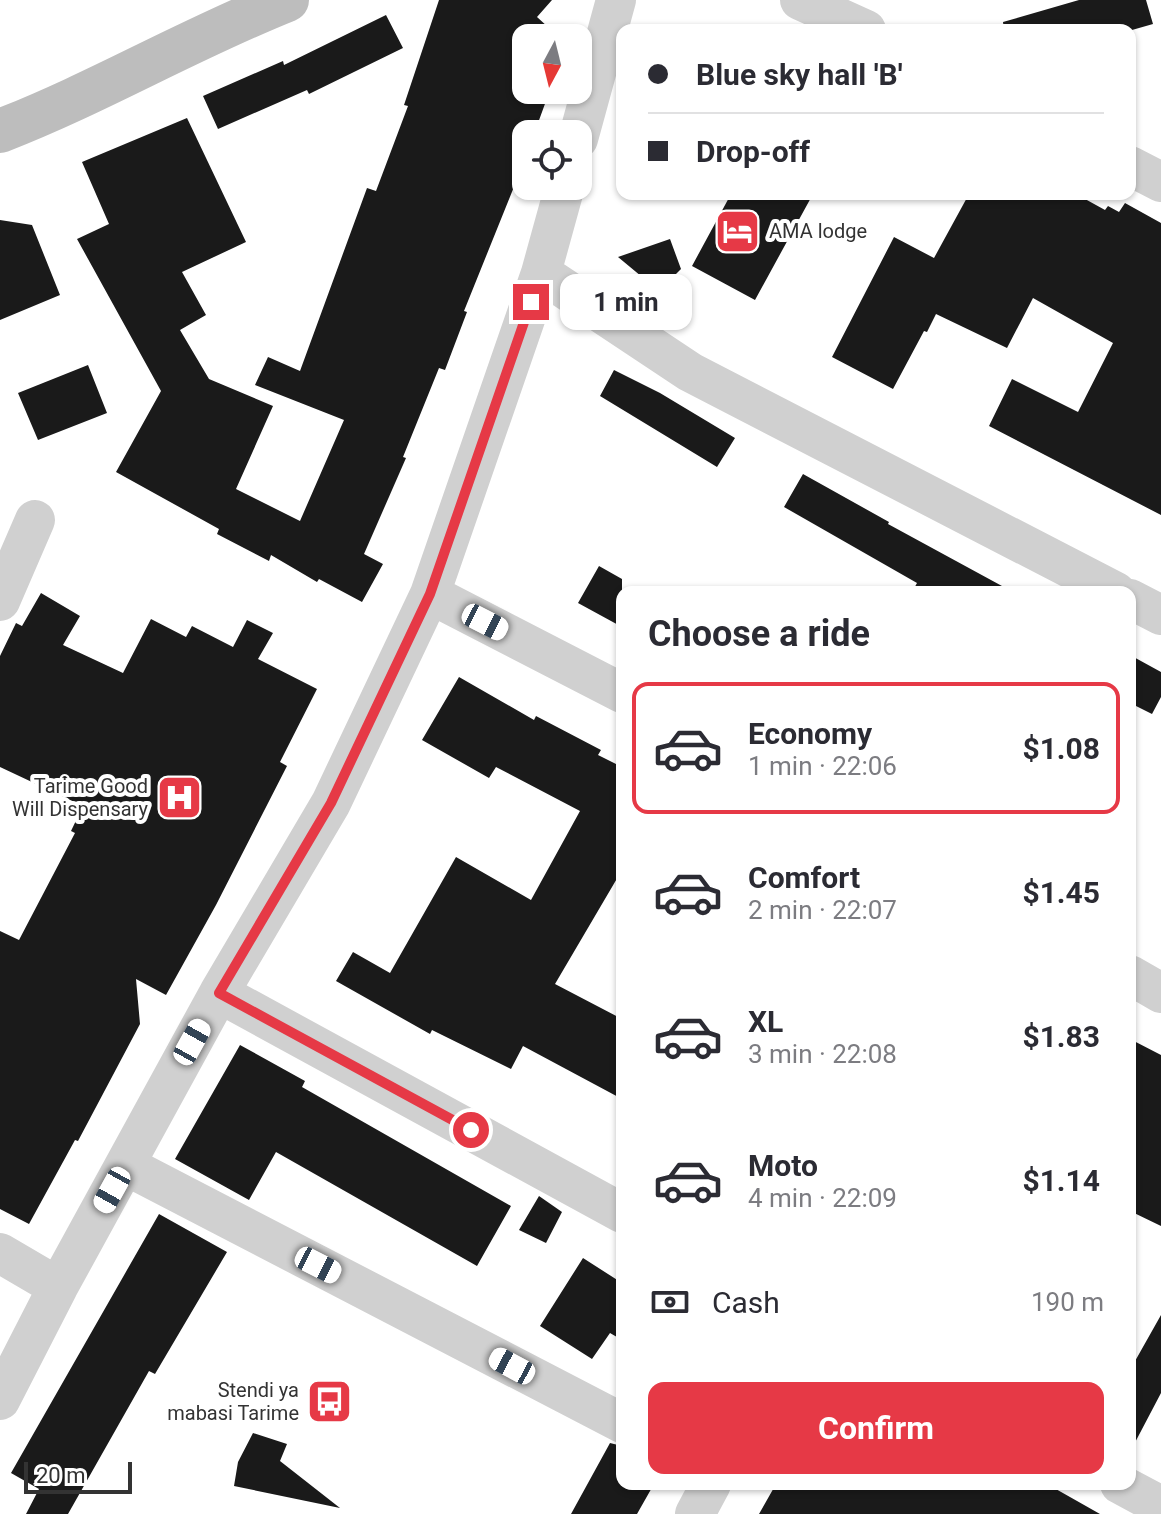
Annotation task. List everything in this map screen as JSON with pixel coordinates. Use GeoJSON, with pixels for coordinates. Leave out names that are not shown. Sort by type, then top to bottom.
{"type":"FeatureCollection","features":[{"type":"Feature","properties":{"kind":"main road"},"geometry":{"type":"LineString","coordinates":[[0,131],[51,111],[245,17],[287,0]]}},
{"type":"Feature","properties":{"kind":"street"},"geometry":{"type":"LineString","coordinates":[[583,120],[616,0]]}},
{"type":"Feature","properties":{"kind":"street"},"geometry":{"type":"LineString","coordinates":[[800,0],[853,24]]}},
{"type":"Feature","properties":{"kind":"street"},"geometry":{"type":"LineString","coordinates":[[1136,169],[1161,182]]}},
{"type":"Feature","properties":{"kind":"street"},"geometry":{"type":"LineString","coordinates":[[0,1400],[58,1287],[219,993],[331,803],[430,594],[541,273],[561,200]]}},
{"type":"Feature","properties":{"kind":"street"},"geometry":{"type":"LineString","coordinates":[[541,273],[690,372],[1104,586]]}},
{"type":"Feature","properties":{"kind":"street"},"geometry":{"type":"LineString","coordinates":[[0,601],[35,520]]}},
{"type":"Feature","properties":{"kind":"street"},"geometry":{"type":"LineString","coordinates":[[430,594],[616,690]]}},
{"type":"Feature","properties":{"kind":"street"},"geometry":{"type":"LineString","coordinates":[[1136,602],[1161,615]]}},
{"type":"Feature","properties":{"kind":"street"},"geometry":{"type":"LineString","coordinates":[[1136,978],[1161,993]]}},
{"type":"Feature","properties":{"kind":"street"},"geometry":{"type":"LineString","coordinates":[[219,993],[616,1210]]}},
{"type":"Feature","properties":{"kind":"street"},"geometry":{"type":"LineString","coordinates":[[125,1165],[616,1420]]}},
{"type":"Feature","properties":{"kind":"street"},"geometry":{"type":"LineString","coordinates":[[0,1253],[58,1287]]}},
{"type":"Feature","properties":{"kind":"street"},"geometry":{"type":"LineString","coordinates":[[695,1514],[708,1490]]}},
{"type":"Feature","properties":{"kind":"street"},"geometry":{"type":"LineString","coordinates":[[1131,1490],[1161,1506]]}},
{"type":"Feature","properties":{"kind":"building"},"geometry":{"type":"Polygon","coordinates":[[[439,0],[552,0],[537,17],[545,24],[512,24],[512,104],[545,104],[539,120],[512,120],[512,192],[464,311],[467,312],[445,370],[439,368],[403,457],[406,458],[364,554],[383,564],[362,602],[319,579],[317,582],[271,555],[269,561],[217,534],[219,529],[116,472],[161,391],[77,239],[109,224],[82,162],[187,118],[246,242],[182,272],[206,315],[180,330],[209,379],[273,406],[236,489],[300,521],[344,420],[255,385],[268,357],[300,371],[367,188],[376,191],[408,106],[404,105],[439,0]]]}},
{"type":"Feature","properties":{"kind":"building"},"geometry":{"type":"Polygon","coordinates":[[[1079,0],[1146,0],[1153,24],[1136,29],[1136,24],[1003,22],[1079,0]]]}},
{"type":"Feature","properties":{"kind":"building"},"geometry":{"type":"Polygon","coordinates":[[[386,15],[403,48],[309,94],[307,90],[218,129],[203,96],[283,61],[284,65],[386,15]]]}},
{"type":"Feature","properties":{"kind":"building"},"geometry":{"type":"Polygon","coordinates":[[[728,200],[810,200],[755,300],[692,266],[728,200]]]}},
{"type":"Feature","properties":{"kind":"building"},"geometry":{"type":"Polygon","coordinates":[[[966,200],[1087,200],[1105,210],[1108,206],[1119,212],[1125,203],[1161,223],[1161,515],[989,426],[1012,379],[1078,412],[1113,343],[1033,298],[1007,348],[936,314],[893,389],[832,357],[894,237],[934,258],[966,200]]]}},
{"type":"Feature","properties":{"kind":"building"},"geometry":{"type":"Polygon","coordinates":[[[0,220],[32,225],[60,295],[0,320],[0,220]]]}},
{"type":"Feature","properties":{"kind":"building"},"geometry":{"type":"Polygon","coordinates":[[[670,239],[681,269],[659,291],[618,257],[670,239]]]}},
{"type":"Feature","properties":{"kind":"building"},"geometry":{"type":"Polygon","coordinates":[[[88,365],[107,413],[38,440],[18,393],[88,365]]]}},
{"type":"Feature","properties":{"kind":"building"},"geometry":{"type":"Polygon","coordinates":[[[614,370],[660,393],[735,438],[717,467],[600,396],[614,370]]]}},
{"type":"Feature","properties":{"kind":"building"},"geometry":{"type":"Polygon","coordinates":[[[803,474],[1002,586],[915,586],[917,583],[784,507],[803,474]]]}},
{"type":"Feature","properties":{"kind":"building"},"geometry":{"type":"Polygon","coordinates":[[[599,566],[622,579],[622,586],[616,586],[616,624],[578,603],[599,566]]]}},
{"type":"Feature","properties":{"kind":"building"},"geometry":{"type":"Polygon","coordinates":[[[41,593],[80,616],[63,645],[123,673],[151,619],[186,637],[192,626],[233,647],[247,620],[273,633],[258,659],[317,689],[280,762],[287,766],[166,995],[136,979],[140,1024],[78,1141],[75,1140],[29,1224],[0,1209],[0,931],[19,940],[75,833],[71,831],[83,806],[0,767],[0,656],[16,623],[22,626],[41,593]]]}},
{"type":"Feature","properties":{"kind":"building"},"geometry":{"type":"Polygon","coordinates":[[[1136,658],[1161,672],[1161,697],[1152,714],[1136,706],[1136,658]]]}},
{"type":"Feature","properties":{"kind":"building"},"geometry":{"type":"Polygon","coordinates":[[[459,677],[534,720],[536,716],[601,750],[598,755],[616,764],[616,880],[555,984],[616,1016],[616,1096],[523,1046],[511,1069],[432,1030],[430,1034],[336,981],[353,952],[390,973],[456,857],[531,900],[580,811],[496,767],[489,778],[422,740],[459,677]]]}},
{"type":"Feature","properties":{"kind":"building"},"geometry":{"type":"Polygon","coordinates":[[[1136,1042],[1161,1055],[1161,1226],[1136,1214],[1136,1042]]]}},
{"type":"Feature","properties":{"kind":"building"},"geometry":{"type":"Polygon","coordinates":[[[240,1045],[305,1081],[302,1087],[511,1206],[477,1266],[276,1152],[249,1200],[175,1159],[240,1045]]]}},
{"type":"Feature","properties":{"kind":"building"},"geometry":{"type":"Polygon","coordinates":[[[539,1196],[562,1212],[546,1243],[519,1230],[539,1196]]]}},
{"type":"Feature","properties":{"kind":"building"},"geometry":{"type":"Polygon","coordinates":[[[159,1214],[227,1252],[155,1374],[149,1371],[68,1514],[26,1514],[39,1489],[11,1473],[159,1214]]]}},
{"type":"Feature","properties":{"kind":"building"},"geometry":{"type":"Polygon","coordinates":[[[583,1258],[616,1279],[616,1336],[610,1333],[592,1359],[540,1326],[583,1258]]]}},
{"type":"Feature","properties":{"kind":"building"},"geometry":{"type":"Polygon","coordinates":[[[1161,1315],[1161,1393],[1136,1441],[1136,1359],[1161,1315]]]}},
{"type":"Feature","properties":{"kind":"building"},"geometry":{"type":"Polygon","coordinates":[[[253,1433],[287,1444],[280,1461],[340,1508],[234,1486],[238,1462],[253,1433]]]}},
{"type":"Feature","properties":{"kind":"building"},"geometry":{"type":"Polygon","coordinates":[[[610,1443],[616,1444],[616,1490],[651,1490],[637,1514],[571,1514],[610,1443]]]}},
{"type":"Feature","properties":{"kind":"building"},"geometry":{"type":"Polygon","coordinates":[[[773,1490],[1058,1490],[1100,1514],[759,1514],[773,1490]]]}},
{"type":"Feature","properties":{"kind":"place","name":"AMA lodge"},"geometry":{"type":"Point","coordinates":[738,231]}},
{"type":"Feature","properties":{"kind":"place","name":"Tarime Good Will Dispensary"},"geometry":{"type":"Point","coordinates":[179,798]}},
{"type":"Feature","properties":{"kind":"place","name":"Stendi ya mabasi Tarime"},"geometry":{"type":"Point","coordinates":[330,1402]}},
{"type":"Feature","properties":{"kind":"route"},"geometry":{"type":"LineString","coordinates":[[471,1130],[219,993],[331,803],[430,594],[531,302]]}}]}
